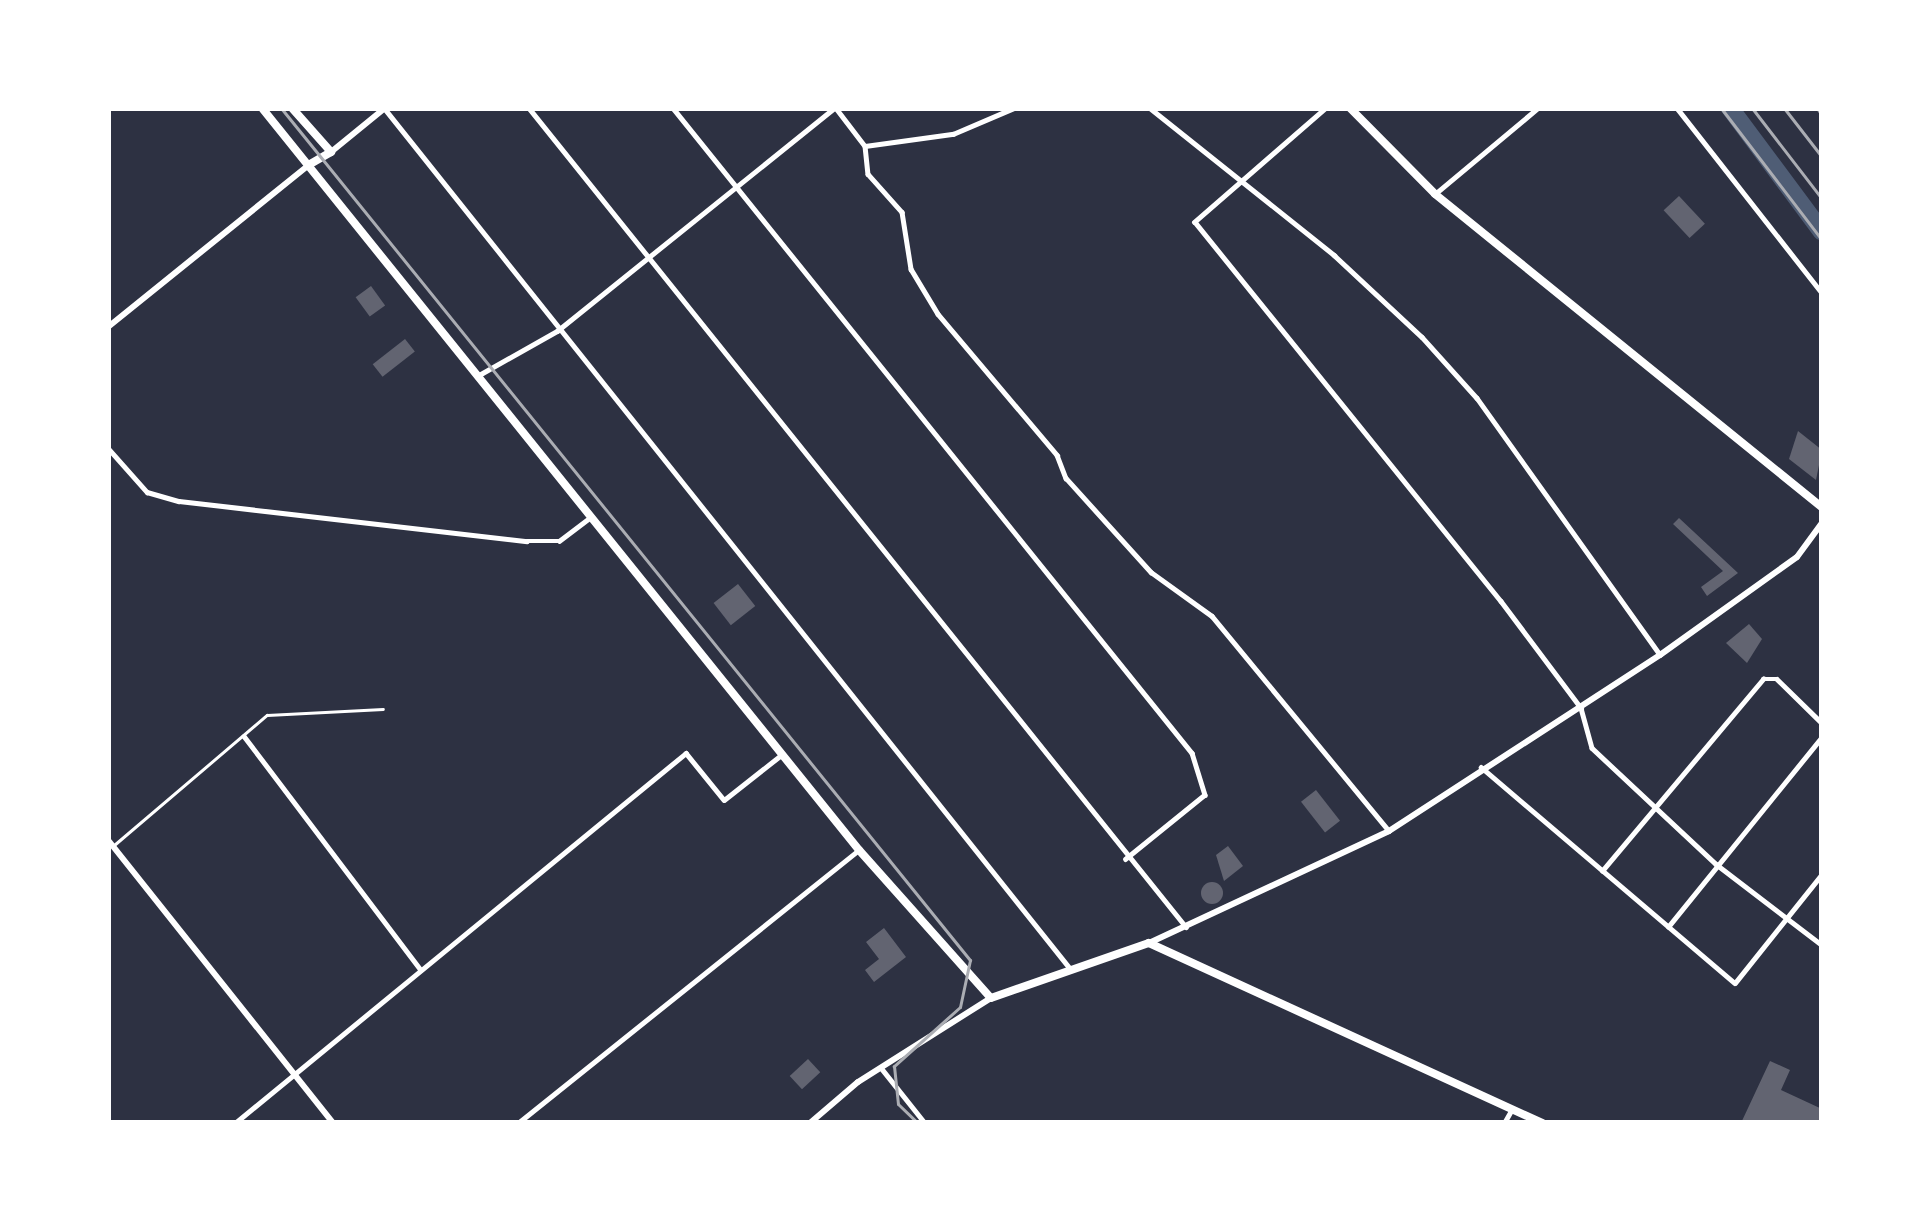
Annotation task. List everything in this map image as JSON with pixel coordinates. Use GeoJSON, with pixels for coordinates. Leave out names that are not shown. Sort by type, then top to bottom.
{"type":"FeatureCollection","features":[{"type":"Feature","properties":{"kind":"main road"},"geometry":{"type":"LineString","coordinates":[[262,108],[859,850],[991,998],[1149,944],[1543,1123]]}},
{"type":"Feature","properties":{"kind":"main road"},"geometry":{"type":"LineString","coordinates":[[292,108],[331,152],[310,164]]}},
{"type":"Feature","properties":{"kind":"main road"},"geometry":{"type":"LineString","coordinates":[[1350,108],[1435,194],[1822,506]]}},
{"type":"Feature","properties":{"kind":"street"},"geometry":{"type":"LineString","coordinates":[[331,152],[385,108],[557,331],[1074,973]]}},
{"type":"Feature","properties":{"kind":"street"},"geometry":{"type":"LineString","coordinates":[[529,108],[1126,859],[1186,928]]}},
{"type":"Feature","properties":{"kind":"street"},"geometry":{"type":"LineString","coordinates":[[673,108],[1192,753],[1205,795],[1126,859]]}},
{"type":"Feature","properties":{"kind":"street"},"geometry":{"type":"LineString","coordinates":[[479,375],[557,331],[835,108],[865,146],[868,174],[902,212],[911,269],[938,314],[1057,455],[1066,478],[1151,572],[1212,616],[1388,831]]}},
{"type":"Feature","properties":{"kind":"street"},"geometry":{"type":"LineString","coordinates":[[865,146],[953,134],[1014,108]]}},
{"type":"Feature","properties":{"kind":"street"},"geometry":{"type":"LineString","coordinates":[[1150,108],[1238,185],[1334,255],[1477,398],[1660,655]]}},
{"type":"Feature","properties":{"kind":"street"},"geometry":{"type":"LineString","coordinates":[[1326,108],[1196,222],[1581,708],[1592,748],[1662,806],[1716,863],[1822,945]]}},
{"type":"Feature","properties":{"kind":"street"},"geometry":{"type":"LineString","coordinates":[[1435,194],[1538,108]]}},
{"type":"Feature","properties":{"kind":"street"},"geometry":{"type":"LineString","coordinates":[[1677,108],[1822,293]]}},
{"type":"Feature","properties":{"kind":"street"},"geometry":{"type":"LineString","coordinates":[[108,327],[310,164]]}},
{"type":"Feature","properties":{"kind":"street"},"geometry":{"type":"LineString","coordinates":[[108,448],[147,492],[179,501],[527,541],[559,541],[591,517]]}},
{"type":"Feature","properties":{"kind":"street"},"geometry":{"type":"LineString","coordinates":[[1812,497],[1822,489]]}},
{"type":"Feature","properties":{"kind":"street"},"geometry":{"type":"LineString","coordinates":[[1149,944],[1388,831],[1660,655],[1797,557],[1822,523]]}},
{"type":"Feature","properties":{"kind":"street"},"geometry":{"type":"LineString","coordinates":[[1603,871],[1662,806],[1763,679],[1777,679],[1822,723]]}},
{"type":"Feature","properties":{"kind":"street"},"geometry":{"type":"LineString","coordinates":[[244,736],[421,970]]}},
{"type":"Feature","properties":{"kind":"street"},"geometry":{"type":"LineString","coordinates":[[1668,927],[1822,737]]}},
{"type":"Feature","properties":{"kind":"street"},"geometry":{"type":"LineString","coordinates":[[235,1123],[686,753],[724,800],[783,754]]}},
{"type":"Feature","properties":{"kind":"street"},"geometry":{"type":"LineString","coordinates":[[1481,767],[1735,983],[1822,874]]}},
{"type":"Feature","properties":{"kind":"street"},"geometry":{"type":"LineString","coordinates":[[110,843],[333,1123]]}},
{"type":"Feature","properties":{"kind":"street"},"geometry":{"type":"LineString","coordinates":[[518,1123],[859,850]]}},
{"type":"Feature","properties":{"kind":"street"},"geometry":{"type":"LineString","coordinates":[[810,1123],[991,998]]}},
{"type":"Feature","properties":{"kind":"street"},"geometry":{"type":"LineString","coordinates":[[882,1069],[926,1123]]}},
{"type":"Feature","properties":{"kind":"street"},"geometry":{"type":"LineString","coordinates":[[1504,1123],[1512,1109]]}},
{"type":"Feature","properties":{"kind":"lane"},"geometry":{"type":"LineString","coordinates":[[110,843],[268,715],[383,709]]}},
{"type":"Feature","properties":{"kind":"building"},"geometry":{"type":"Polygon","coordinates":[[[1679,196],[1705,224],[1690,238],[1664,210],[1679,196]]]}},
{"type":"Feature","properties":{"kind":"building"},"geometry":{"type":"Polygon","coordinates":[[[371,286],[385,305],[370,317],[356,297],[371,286]]]}},
{"type":"Feature","properties":{"kind":"building"},"geometry":{"type":"Polygon","coordinates":[[[405,339],[415,352],[383,377],[373,364],[405,339]]]}},
{"type":"Feature","properties":{"kind":"building"},"geometry":{"type":"Polygon","coordinates":[[[1798,431],[1822,450],[1816,480],[1789,459],[1798,431]]]}},
{"type":"Feature","properties":{"kind":"building"},"geometry":{"type":"Polygon","coordinates":[[[1679,518],[1738,573],[1707,596],[1701,587],[1723,571],[1673,524],[1679,518]]]}},
{"type":"Feature","properties":{"kind":"building"},"geometry":{"type":"Polygon","coordinates":[[[738,584],[755,606],[731,625],[714,603],[738,584]]]}},
{"type":"Feature","properties":{"kind":"building"},"geometry":{"type":"Polygon","coordinates":[[[1749,624],[1762,639],[1747,663],[1726,643],[1749,624]]]}},
{"type":"Feature","properties":{"kind":"building"},"geometry":{"type":"Polygon","coordinates":[[[1316,790],[1340,821],[1325,832],[1301,802],[1316,790]]]}},
{"type":"Feature","properties":{"kind":"building"},"geometry":{"type":"Polygon","coordinates":[[[1228,846],[1243,866],[1224,881],[1216,855],[1228,846]]]}},
{"type":"Feature","properties":{"kind":"building"},"geometry":{"type":"Polygon","coordinates":[[[1212,882],[1223,893],[1212,904],[1201,893],[1212,882]]]}},
{"type":"Feature","properties":{"kind":"building"},"geometry":{"type":"Polygon","coordinates":[[[884,928],[906,957],[874,982],[865,970],[879,959],[866,942],[884,928]]]}},
{"type":"Feature","properties":{"kind":"building"},"geometry":{"type":"Polygon","coordinates":[[[808,1059],[820,1072],[802,1089],[790,1076],[808,1059]]]}},
{"type":"Feature","properties":{"kind":"building"},"geometry":{"type":"Polygon","coordinates":[[[1770,1061],[1790,1070],[1781,1090],[1822,1109],[1822,1123],[1741,1123],[1770,1061]]]}},
{"type":"Feature","properties":{"kind":"waterway"},"geometry":{"type":"LineString","coordinates":[[1730,108],[1822,232]]}},
{"type":"Feature","properties":{"kind":"tram line"},"geometry":{"type":"LineString","coordinates":[[281,108],[970,960],[960,1007],[894,1066],[898,1104],[918,1123]]}},
{"type":"Feature","properties":{"kind":"railway"},"geometry":{"type":"LineString","coordinates":[[1721,108],[1822,240]]}},
{"type":"Feature","properties":{"kind":"railway"},"geometry":{"type":"LineString","coordinates":[[1752,108],[1822,199]]}},
{"type":"Feature","properties":{"kind":"railway"},"geometry":{"type":"LineString","coordinates":[[1784,108],[1822,157]]}},
{"type":"Feature","properties":{"kind":"railway"},"geometry":{"type":"LineString","coordinates":[[1817,108],[1822,115]]}}]}
